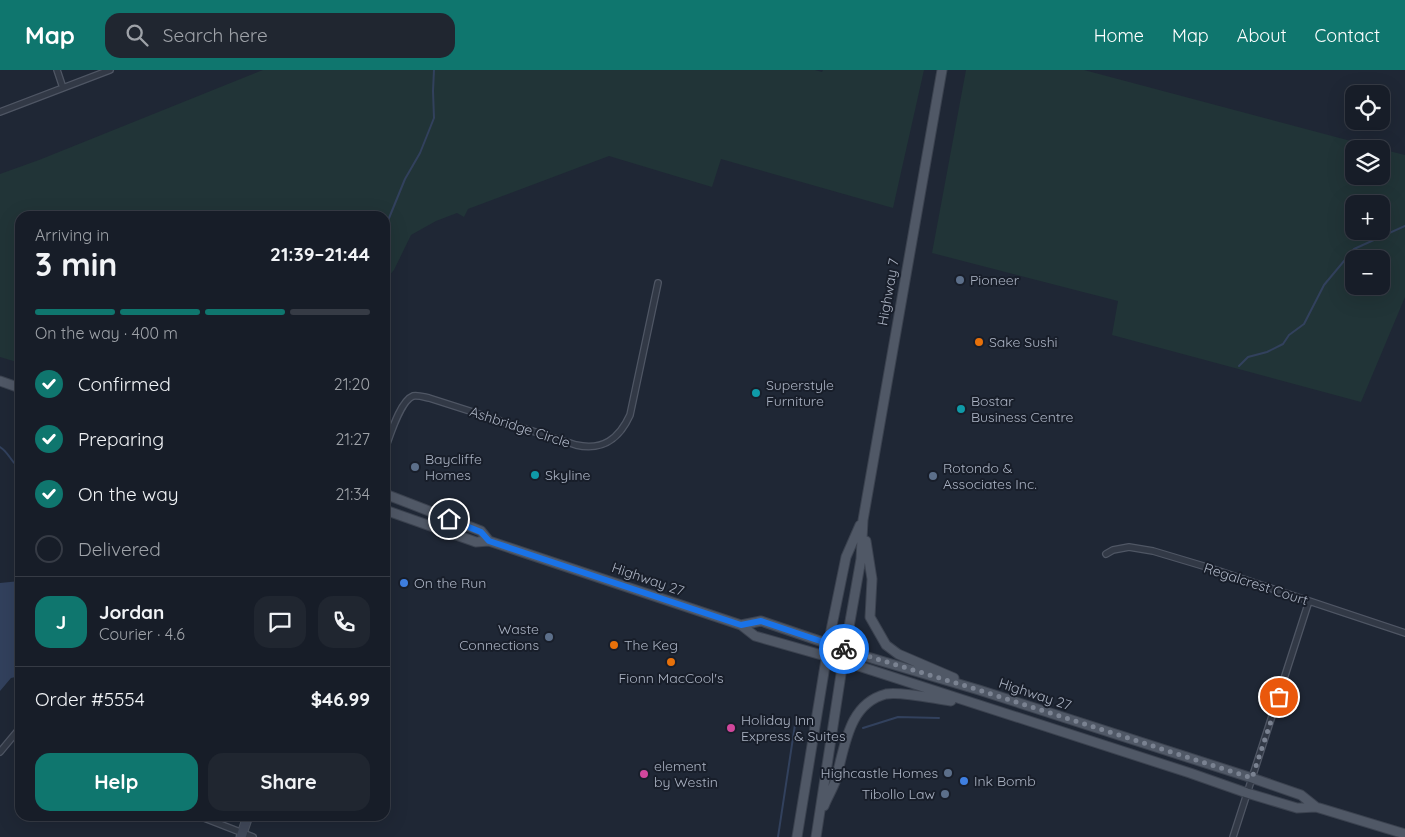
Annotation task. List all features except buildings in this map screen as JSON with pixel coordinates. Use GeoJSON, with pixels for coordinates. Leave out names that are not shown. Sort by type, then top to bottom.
{"type":"FeatureCollection","features":[{"type":"Feature","properties":{"kind":"main road","name":"Highway 7"},"geometry":{"type":"LineString","coordinates":[[816,837],[861,559],[862,520],[942,70]]}},
{"type":"Feature","properties":{"kind":"main road"},"geometry":{"type":"LineString","coordinates":[[0,381],[15,386]]}},
{"type":"Feature","properties":{"kind":"main road","name":"Highway 27"},"geometry":{"type":"LineString","coordinates":[[390,496],[481,532],[489,541]]}},
{"type":"Feature","properties":{"kind":"main road","name":"Highway 27"},"geometry":{"type":"LineString","coordinates":[[390,512],[476,542],[489,541],[741,625],[755,636],[843,661],[1247,793],[1297,808],[1316,807],[1405,834]]}},
{"type":"Feature","properties":{"kind":"main road","name":"Highway 7"},"geometry":{"type":"LineString","coordinates":[[797,837],[829,644],[846,557],[862,520]]}},
{"type":"Feature","properties":{"kind":"main road"},"geometry":{"type":"LineString","coordinates":[[862,520],[872,579],[870,618],[886,645],[898,654],[979,690]]}},
{"type":"Feature","properties":{"kind":"main road","name":"Highway 27"},"geometry":{"type":"LineString","coordinates":[[741,625],[761,621],[845,650],[979,690],[1301,795],[1316,807]]}},
{"type":"Feature","properties":{"kind":"main road"},"geometry":{"type":"LineString","coordinates":[[819,815],[834,784],[848,732],[854,719],[862,708],[874,699],[888,694],[975,704]]}},
{"type":"Feature","properties":{"kind":"street"},"geometry":{"type":"LineString","coordinates":[[57,70],[64,88]]}},
{"type":"Feature","properties":{"kind":"street"},"geometry":{"type":"LineString","coordinates":[[0,112],[110,70]]}},
{"type":"Feature","properties":{"kind":"street","name":"Ashbridge Circle"},"geometry":{"type":"LineString","coordinates":[[390,437],[404,404],[416,396],[429,398],[576,445],[589,447],[611,441],[624,428],[630,415],[658,283]]}},
{"type":"Feature","properties":{"kind":"street","name":"Regalcrest Court"},"geometry":{"type":"LineString","coordinates":[[1106,554],[1113,550],[1129,547],[1153,551],[1405,633]]}},
{"type":"Feature","properties":{"kind":"street"},"geometry":{"type":"LineString","coordinates":[[1233,837],[1309,601]]}},
{"type":"Feature","properties":{"kind":"street"},"geometry":{"type":"LineString","coordinates":[[0,752],[15,734]]}},
{"type":"Feature","properties":{"kind":"street"},"geometry":{"type":"LineString","coordinates":[[210,821],[241,835],[253,837]]}},
{"type":"Feature","properties":{"kind":"street"},"geometry":{"type":"LineString","coordinates":[[241,835],[246,821]]}},
{"type":"Feature","properties":{"kind":"green space"},"geometry":{"type":"Polygon","coordinates":[[[263,70],[815,70],[822,72],[823,70],[924,70],[893,208],[721,159],[712,187],[609,156],[468,209],[464,217],[457,213],[436,221],[411,235],[390,274],[390,211],[15,211],[15,362],[0,357],[0,174],[263,70]]]}},
{"type":"Feature","properties":{"kind":"green space"},"geometry":{"type":"Polygon","coordinates":[[[966,70],[1084,70],[1348,140],[1345,140],[1345,185],[1390,185],[1390,151],[1405,155],[1405,297],[1361,402],[1112,335],[1118,301],[932,253],[966,70]]]}},
{"type":"Feature","properties":{"kind":"water"},"geometry":{"type":"Polygon","coordinates":[[[15,582],[15,677],[11,678],[0,691],[0,583],[15,582]]]}},
{"type":"Feature","properties":{"kind":"waterway"},"geometry":{"type":"LineString","coordinates":[[390,216],[405,179],[420,153],[434,118],[434,70]]}},
{"type":"Feature","properties":{"kind":"waterway"},"geometry":{"type":"LineString","coordinates":[[1239,366],[1248,357],[1267,352],[1283,344],[1289,335],[1304,324],[1324,285],[1354,249],[1405,226]]}},
{"type":"Feature","properties":{"kind":"waterway"},"geometry":{"type":"LineString","coordinates":[[0,447],[15,464]]}},
{"type":"Feature","properties":{"kind":"waterway"},"geometry":{"type":"LineString","coordinates":[[863,728],[898,717],[939,718]]}},
{"type":"Feature","properties":{"kind":"waterway"},"geometry":{"type":"LineString","coordinates":[[778,837],[796,718]]}},
{"type":"Feature","properties":{"kind":"way so far"},"geometry":{"type":"LineString","coordinates":[[844,649],[979,690],[1252,778],[1279,697]]}},
{"type":"Feature","properties":{"kind":"place","name":"Pioneer"},"geometry":{"type":"Point","coordinates":[960,280]}},
{"type":"Feature","properties":{"kind":"place","name":"Sake Sushi"},"geometry":{"type":"Point","coordinates":[979,342]}},
{"type":"Feature","properties":{"kind":"place","name":"Superstyle Furniture"},"geometry":{"type":"Point","coordinates":[756,393]}},
{"type":"Feature","properties":{"kind":"place","name":"Bostar Business Centre"},"geometry":{"type":"Point","coordinates":[961,409]}},
{"type":"Feature","properties":{"kind":"place","name":"Baycliffe Homes"},"geometry":{"type":"Point","coordinates":[415,467]}},
{"type":"Feature","properties":{"kind":"place","name":"Skyline"},"geometry":{"type":"Point","coordinates":[535,475]}},
{"type":"Feature","properties":{"kind":"place","name":"Rotondo & Associates Inc."},"geometry":{"type":"Point","coordinates":[933,476]}},
{"type":"Feature","properties":{"kind":"place","name":"On the Run"},"geometry":{"type":"Point","coordinates":[404,583]}},
{"type":"Feature","properties":{"kind":"place","name":"Waste Connections"},"geometry":{"type":"Point","coordinates":[549,637]}},
{"type":"Feature","properties":{"kind":"place","name":"The Keg"},"geometry":{"type":"Point","coordinates":[614,645]}},
{"type":"Feature","properties":{"kind":"place","name":"Fionn MacCool's"},"geometry":{"type":"Point","coordinates":[671,662]}},
{"type":"Feature","properties":{"kind":"place","name":"Holiday Inn Express & Suites"},"geometry":{"type":"Point","coordinates":[731,728]}},
{"type":"Feature","properties":{"kind":"place","name":"Highcastle Homes"},"geometry":{"type":"Point","coordinates":[948,773]}},
{"type":"Feature","properties":{"kind":"place","name":"element by Westin"},"geometry":{"type":"Point","coordinates":[644,774]}},
{"type":"Feature","properties":{"kind":"place","name":"Ink Bomb"},"geometry":{"type":"Point","coordinates":[964,781]}},
{"type":"Feature","properties":{"kind":"place","name":"Tibollo Law"},"geometry":{"type":"Point","coordinates":[945,794]}},
{"type":"Feature","properties":{"kind":"route"},"geometry":{"type":"LineString","coordinates":[[449,519],[481,532],[489,541],[665,600],[741,625],[761,621],[844,649]]}}]}
